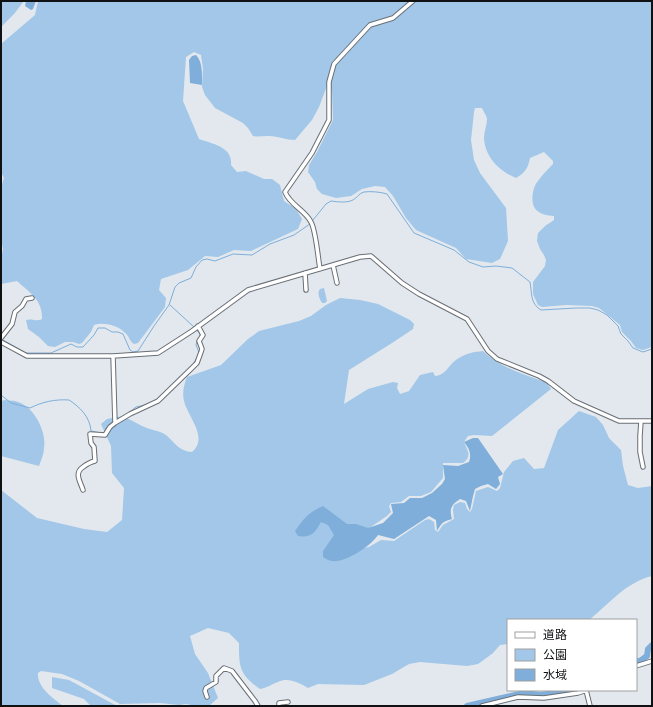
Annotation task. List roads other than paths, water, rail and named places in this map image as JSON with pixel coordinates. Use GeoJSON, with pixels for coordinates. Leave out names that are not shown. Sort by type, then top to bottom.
{"type":"FeatureCollection","features":[{"type":"Feature","properties":{"kind":"street"},"geometry":{"type":"LineString","coordinates":[[320,269],[311,222],[301,210],[287,199],[285,192],[312,153],[329,120],[329,82],[334,64],[370,25],[393,18],[413,1]]}},
{"type":"Feature","properties":{"kind":"street"},"geometry":{"type":"LineString","coordinates":[[1,342],[27,356],[113,356],[158,353],[248,290],[360,257],[371,256],[402,283],[467,319],[488,351],[497,359],[539,376],[574,401],[619,421],[652,421]]}},
{"type":"Feature","properties":{"kind":"street"},"geometry":{"type":"LineString","coordinates":[[333,265],[336,283]]}},
{"type":"Feature","properties":{"kind":"street"},"geometry":{"type":"LineString","coordinates":[[305,274],[306,290]]}},
{"type":"Feature","properties":{"kind":"street"},"geometry":{"type":"LineString","coordinates":[[1,338],[12,324],[15,312],[22,306],[26,299],[32,298]]}},
{"type":"Feature","properties":{"kind":"street"},"geometry":{"type":"LineString","coordinates":[[83,490],[78,473],[80,469],[95,461],[94,447],[91,444],[90,434],[105,435],[110,427],[115,423],[158,401],[197,363],[202,349],[199,341],[203,335],[198,326]]}},
{"type":"Feature","properties":{"kind":"street"},"geometry":{"type":"LineString","coordinates":[[113,356],[115,423]]}},
{"type":"Feature","properties":{"kind":"street"},"geometry":{"type":"LineString","coordinates":[[641,421],[640,452],[643,467]]}},
{"type":"Feature","properties":{"kind":"street"},"geometry":{"type":"LineString","coordinates":[[637,666],[652,661]]}},
{"type":"Feature","properties":{"kind":"street"},"geometry":{"type":"LineString","coordinates":[[207,697],[205,691],[206,688],[216,682],[216,676],[224,668],[232,671],[258,706]]}},
{"type":"Feature","properties":{"kind":"street"},"geometry":{"type":"LineString","coordinates":[[482,706],[518,697],[544,698],[583,691]]}},
{"type":"Feature","properties":{"kind":"street"},"geometry":{"type":"LineString","coordinates":[[586,691],[590,706]]}},
{"type":"Feature","properties":{"kind":"street"},"geometry":{"type":"LineString","coordinates":[[279,706],[279,703],[288,702]]}},
{"type":"Feature","properties":{"kind":"water"},"geometry":{"type":"Polygon","coordinates":[[[26,1],[36,1],[33,9],[31,10],[25,6],[26,1]]]}},
{"type":"Feature","properties":{"kind":"water"},"geometry":{"type":"Polygon","coordinates":[[[196,55],[201,65],[202,85],[190,83],[189,60],[192,56],[196,55]]]}},
{"type":"Feature","properties":{"kind":"water"},"geometry":{"type":"Polygon","coordinates":[[[473,438],[478,438],[503,474],[498,477],[500,484],[496,489],[488,484],[475,489],[470,511],[466,501],[460,499],[457,501],[451,510],[452,519],[443,522],[437,531],[436,520],[429,516],[394,539],[378,535],[364,549],[350,557],[332,561],[323,557],[323,551],[334,535],[328,525],[321,522],[315,532],[306,536],[298,536],[295,531],[307,516],[323,506],[347,524],[356,524],[368,528],[383,523],[393,513],[391,504],[404,503],[410,498],[422,498],[432,493],[442,484],[445,479],[443,465],[458,466],[469,462],[470,451],[464,442],[473,438]]]}},
{"type":"Feature","properties":{"kind":"waterway"},"geometry":{"type":"LineString","coordinates":[[313,220],[326,204],[331,201],[351,201],[364,192],[387,194],[414,233],[454,250],[469,262],[483,267],[496,266],[512,268],[530,282],[533,301],[541,310],[576,308],[590,308],[598,310],[607,315],[618,326],[621,334],[633,348],[643,352],[652,349]]}},
{"type":"Feature","properties":{"kind":"waterway"},"geometry":{"type":"LineString","coordinates":[[1,339],[26,353],[51,353],[71,344],[77,347],[83,347],[98,328],[105,328],[112,332],[123,334],[130,350],[133,352],[138,351],[169,305],[175,287],[179,283],[191,278],[196,267],[202,260],[207,259],[215,261],[233,254],[252,255],[270,244],[294,235],[311,223]]}},
{"type":"Feature","properties":{"kind":"waterway"},"geometry":{"type":"LineString","coordinates":[[170,305],[194,327]]}},
{"type":"Feature","properties":{"kind":"waterway"},"geometry":{"type":"LineString","coordinates":[[196,329],[200,334],[200,337]]}},
{"type":"Feature","properties":{"kind":"waterway"},"geometry":{"type":"LineString","coordinates":[[197,341],[196,345],[199,352]]}},
{"type":"Feature","properties":{"kind":"waterway"},"geometry":{"type":"LineString","coordinates":[[193,365],[197,357]]}},
{"type":"Feature","properties":{"kind":"waterway"},"geometry":{"type":"LineString","coordinates":[[1,395],[11,403],[30,408],[49,401],[69,400],[84,413],[89,421],[91,431],[101,433]]}},
{"type":"Feature","properties":{"kind":"waterway"},"geometry":{"type":"LineString","coordinates":[[155,401],[160,396]]}},
{"type":"Feature","properties":{"kind":"waterway"},"geometry":{"type":"LineString","coordinates":[[127,414],[136,407],[145,405]]}},
{"type":"Feature","properties":{"kind":"waterway"},"geometry":{"type":"LineString","coordinates":[[104,433],[106,428],[113,422]]}},
{"type":"Feature","properties":{"kind":"waterway"},"geometry":{"type":"LineString","coordinates":[[637,661],[640,661],[647,656],[648,649],[652,645]]}},
{"type":"Feature","properties":{"kind":"waterway"},"geometry":{"type":"LineString","coordinates":[[467,706],[524,693],[540,695],[572,691]]}}]}
